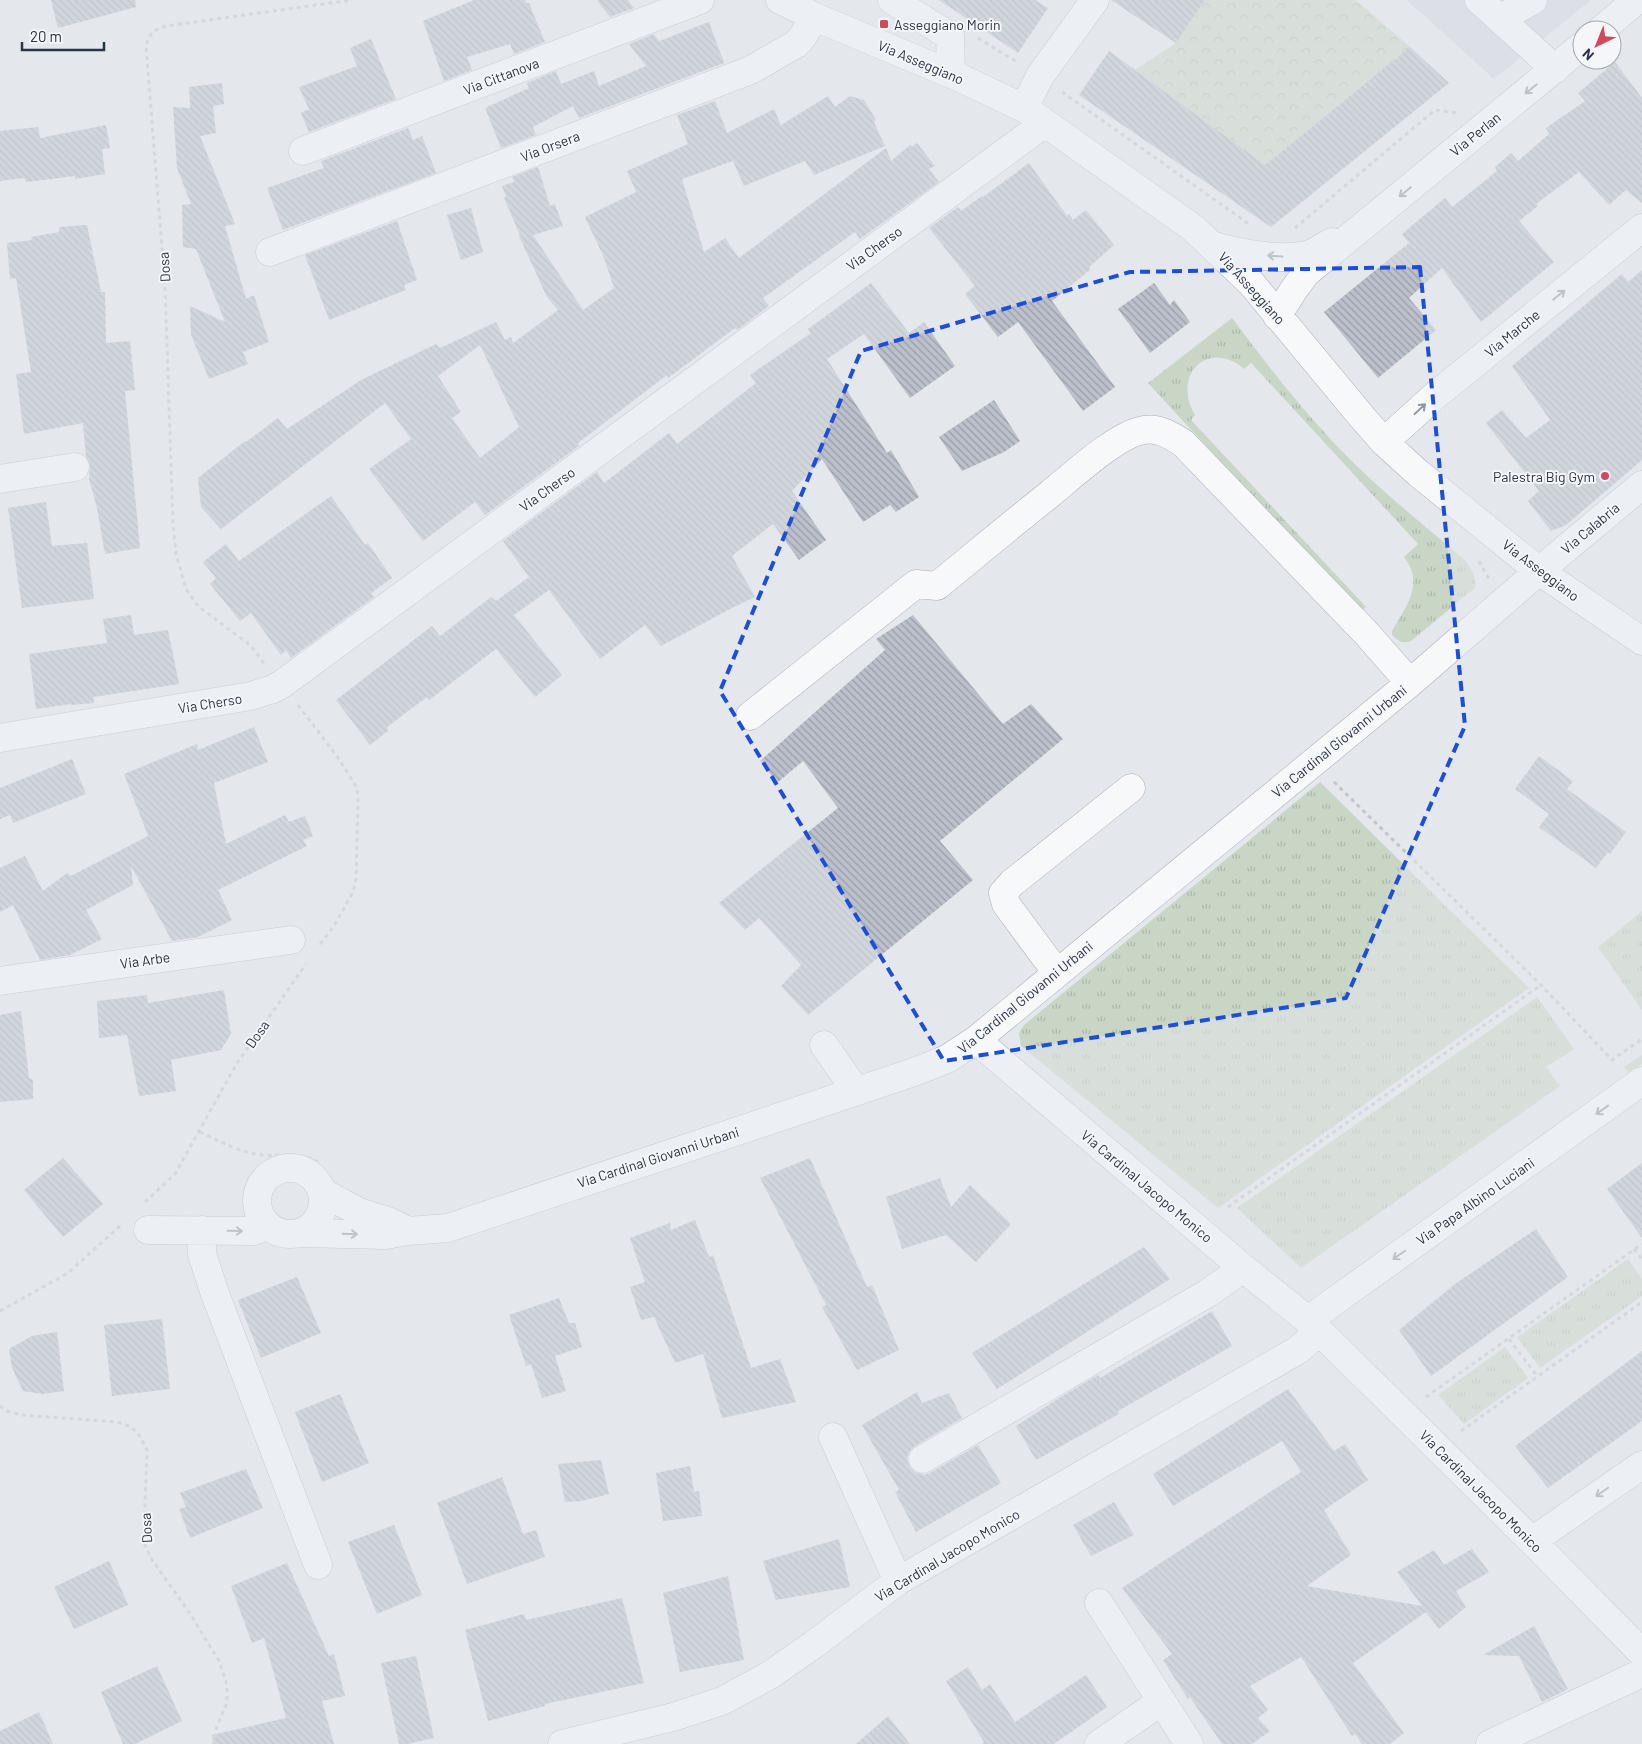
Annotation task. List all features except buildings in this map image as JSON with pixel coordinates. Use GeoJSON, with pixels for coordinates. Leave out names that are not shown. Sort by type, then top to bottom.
{"type":"FeatureCollection","features":[{"type":"Feature","properties":{"kind":"street","name":"Via Cittanova"},"geometry":{"type":"LineString","coordinates":[[303,151],[700,0]]}},
{"type":"Feature","properties":{"kind":"street","name":"Via Asseggiano"},"geometry":{"type":"LineString","coordinates":[[780,0],[950,74],[1034,115],[1193,228],[1252,283],[1384,442],[1418,473],[1539,571],[1642,641]]}},
{"type":"Feature","properties":{"kind":"street"},"geometry":{"type":"LineString","coordinates":[[892,0],[950,36],[950,74]]}},
{"type":"Feature","properties":{"kind":"street"},"geometry":{"type":"LineString","coordinates":[[1034,115],[1040,76],[1094,0]]}},
{"type":"Feature","properties":{"kind":"street"},"geometry":{"type":"LineString","coordinates":[[1479,0],[1555,69]]}},
{"type":"Feature","properties":{"kind":"street"},"geometry":{"type":"LineString","coordinates":[[1500,19],[1533,0]]}},
{"type":"Feature","properties":{"kind":"street"},"geometry":{"type":"LineString","coordinates":[[1613,20],[1637,0]]}},
{"type":"Feature","properties":{"kind":"street","name":"Via Orsera"},"geometry":{"type":"LineString","coordinates":[[270,252],[751,70],[796,44],[801,39],[814,16]]}},
{"type":"Feature","properties":{"kind":"street","name":"Via Perlan"},"geometry":{"type":"LineString","coordinates":[[1278,316],[1306,273],[1572,55]]}},
{"type":"Feature","properties":{"kind":"street","name":"Via Cherso"},"geometry":{"type":"LineString","coordinates":[[0,738],[251,696],[282,684],[1034,115]]}},
{"type":"Feature","properties":{"kind":"street","name":"Via Perlan"},"geometry":{"type":"LineString","coordinates":[[1214,246],[1241,254],[1282,257],[1309,255],[1368,222]]}},
{"type":"Feature","properties":{"kind":"street","name":"Via Marche"},"geometry":{"type":"LineString","coordinates":[[1384,442],[1437,394],[1642,228]]}},
{"type":"Feature","properties":{"kind":"street"},"geometry":{"type":"LineString","coordinates":[[750,716],[916,584],[937,586],[1094,457],[1131,434],[1144,430],[1158,430],[1183,443],[1367,634],[1410,683]]}},
{"type":"Feature","properties":{"kind":"street"},"geometry":{"type":"LineString","coordinates":[[0,479],[75,467]]}},
{"type":"Feature","properties":{"kind":"street","name":"Via Calabria"},"geometry":{"type":"LineString","coordinates":[[1539,571],[1642,485]]}},
{"type":"Feature","properties":{"kind":"street","name":"Via Cardinal Giovanni Urbani"},"geometry":{"type":"LineString","coordinates":[[301,1233],[386,1236],[408,1231],[448,1228],[914,1072],[946,1059],[976,1040],[1410,683],[1539,571]]}},
{"type":"Feature","properties":{"kind":"street"},"geometry":{"type":"LineString","coordinates":[[1057,973],[1006,904],[1003,893],[1012,883],[1131,788]]}},
{"type":"Feature","properties":{"kind":"street","name":"Via Arbe"},"geometry":{"type":"LineString","coordinates":[[0,981],[291,940]]}},
{"type":"Feature","properties":{"kind":"street","name":"Via Cardinal Jacopo Monico"},"geometry":{"type":"LineString","coordinates":[[976,1040],[1243,1268],[1314,1326],[1532,1541],[1642,1653]]}},
{"type":"Feature","properties":{"kind":"street"},"geometry":{"type":"LineString","coordinates":[[824,1045],[856,1091]]}},
{"type":"Feature","properties":{"kind":"street","name":"Via Papa Albino Luciani"},"geometry":{"type":"LineString","coordinates":[[1314,1326],[1322,1310],[1642,1081]]}},
{"type":"Feature","properties":{"kind":"street"},"geometry":{"type":"LineString","coordinates":[[286,1168],[298,1169],[308,1173],[317,1181],[322,1192],[321,1214],[313,1225],[301,1233],[280,1233],[267,1225],[260,1216],[257,1199],[260,1188],[266,1178],[275,1171],[286,1168]]}},
{"type":"Feature","properties":{"kind":"street"},"geometry":{"type":"LineString","coordinates":[[322,1192],[359,1212],[388,1221],[408,1231]]}},
{"type":"Feature","properties":{"kind":"street"},"geometry":{"type":"LineString","coordinates":[[138,1219],[202,1230],[254,1231],[267,1225]]}},
{"type":"Feature","properties":{"kind":"street"},"geometry":{"type":"LineString","coordinates":[[202,1230],[202,1254],[214,1291],[318,1565]]}},
{"type":"Feature","properties":{"kind":"street"},"geometry":{"type":"LineString","coordinates":[[923,1459],[1208,1293],[1243,1268]]}},
{"type":"Feature","properties":{"kind":"street","name":"Via Cardinal Jacopo Monico"},"geometry":{"type":"LineString","coordinates":[[562,1744],[673,1717],[722,1701],[770,1675],[814,1645],[898,1581],[1298,1350],[1314,1326]]}},
{"type":"Feature","properties":{"kind":"street"},"geometry":{"type":"LineString","coordinates":[[833,1437],[898,1581]]}},
{"type":"Feature","properties":{"kind":"street"},"geometry":{"type":"LineString","coordinates":[[1532,1541],[1642,1464]]}},
{"type":"Feature","properties":{"kind":"street"},"geometry":{"type":"LineString","coordinates":[[1099,1603],[1189,1744]]}},
{"type":"Feature","properties":{"kind":"street"},"geometry":{"type":"LineString","coordinates":[[1490,1744],[1642,1673]]}},
{"type":"Feature","properties":{"kind":"street"},"geometry":{"type":"LineString","coordinates":[[1100,1744],[1162,1701]]}},
{"type":"Feature","properties":{"kind":"path","name":"Dosa"},"geometry":{"type":"LineString","coordinates":[[269,669],[250,645],[198,606],[186,589],[176,554],[173,524],[165,286],[146,46],[149,35],[155,30],[166,26],[352,0]]}},
{"type":"Feature","properties":{"kind":"path"},"geometry":{"type":"LineString","coordinates":[[950,36],[958,26],[1040,76],[1240,218],[1257,227]]}},
{"type":"Feature","properties":{"kind":"path"},"geometry":{"type":"LineString","coordinates":[[1293,230],[1435,110],[1461,113]]}},
{"type":"Feature","properties":{"kind":"path"},"geometry":{"type":"LineString","coordinates":[[292,698],[339,759],[357,788],[358,799],[356,879],[353,892],[334,926],[315,952]]}},
{"type":"Feature","properties":{"kind":"path"},"geometry":{"type":"LineString","coordinates":[[1332,780],[1541,985],[1612,1060],[1642,1039]]}},
{"type":"Feature","properties":{"kind":"path","name":"Dosa"},"geometry":{"type":"LineString","coordinates":[[0,1311],[68,1273],[138,1219],[175,1174],[236,1063],[309,960]]}},
{"type":"Feature","properties":{"kind":"path"},"geometry":{"type":"LineString","coordinates":[[1228,1207],[1541,985]]}},
{"type":"Feature","properties":{"kind":"path"},"geometry":{"type":"LineString","coordinates":[[1426,1398],[1642,1244]]}},
{"type":"Feature","properties":{"kind":"path"},"geometry":{"type":"LineString","coordinates":[[1634,1249],[1642,1260]]}},
{"type":"Feature","properties":{"kind":"path"},"geometry":{"type":"LineString","coordinates":[[1461,1432],[1642,1302]]}},
{"type":"Feature","properties":{"kind":"path"},"geometry":{"type":"LineString","coordinates":[[1509,1339],[1538,1377]]}},
{"type":"Feature","properties":{"kind":"path","name":"Dosa"},"geometry":{"type":"LineString","coordinates":[[0,1406],[7,1411],[22,1415],[117,1422],[129,1426],[138,1433],[147,1450],[145,1546],[152,1560],[189,1612],[219,1661],[226,1685],[227,1703],[217,1726],[213,1744]]}},
{"type":"Feature","properties":{"kind":"highlighted area"},"geometry":{"type":"Polygon","coordinates":[[[1420,267],[1465,726],[1346,998],[944,1061],[720,691],[861,351],[1130,272],[1420,267]]]}},
{"type":"Feature","properties":{"kind":"shaded area"},"geometry":{"type":"Polygon","coordinates":[[[1407,0],[1591,0],[1494,79],[1407,0]]]}},
{"type":"Feature","properties":{"kind":"green space"},"geometry":{"type":"Polygon","coordinates":[[[1205,0],[1356,0],[1410,47],[1265,165],[1135,70],[1176,43],[1205,0]]]}},
{"type":"Feature","properties":{"kind":"green space"},"geometry":{"type":"Polygon","coordinates":[[[1232,318],[1282,383],[1336,445],[1383,490],[1465,560],[1471,570],[1475,580],[1475,588],[1411,641],[1403,642],[1399,640],[1392,635],[1392,631],[1407,604],[1413,586],[1413,576],[1404,557],[1418,544],[1251,363],[1244,369],[1231,360],[1218,358],[1206,360],[1197,366],[1190,375],[1187,387],[1189,401],[1195,415],[1191,420],[1366,607],[1363,610],[1344,595],[1148,383],[1232,318]]]}},
{"type":"Feature","properties":{"kind":"green space"},"geometry":{"type":"Polygon","coordinates":[[[1320,782],[1529,988],[1218,1208],[1021,1046],[1019,1033],[1024,1025],[1320,782]]]}},
{"type":"Feature","properties":{"kind":"green space"},"geometry":{"type":"Polygon","coordinates":[[[1642,911],[1642,1010],[1598,947],[1642,911]]]}},
{"type":"Feature","properties":{"kind":"green space"},"geometry":{"type":"Polygon","coordinates":[[[1537,997],[1574,1049],[1546,1067],[1560,1086],[1301,1268],[1237,1208],[1537,997]]]}},
{"type":"Feature","properties":{"kind":"green space"},"geometry":{"type":"Polygon","coordinates":[[[1642,1055],[1642,1064],[1629,1073],[1624,1067],[1642,1055]]]}},
{"type":"Feature","properties":{"kind":"green space"},"geometry":{"type":"Polygon","coordinates":[[[1628,1259],[1642,1279],[1642,1296],[1540,1368],[1517,1337],[1628,1259]]]}},
{"type":"Feature","properties":{"kind":"green space"},"geometry":{"type":"Polygon","coordinates":[[[1505,1347],[1528,1378],[1464,1424],[1438,1395],[1505,1347]]]}},
{"type":"Feature","properties":{"kind":"place","name":"Asseggiano Morin"},"geometry":{"type":"Point","coordinates":[884,24]}},
{"type":"Feature","properties":{"kind":"place","name":"Palestra Big Gym"},"geometry":{"type":"Point","coordinates":[1605,476]}}]}
